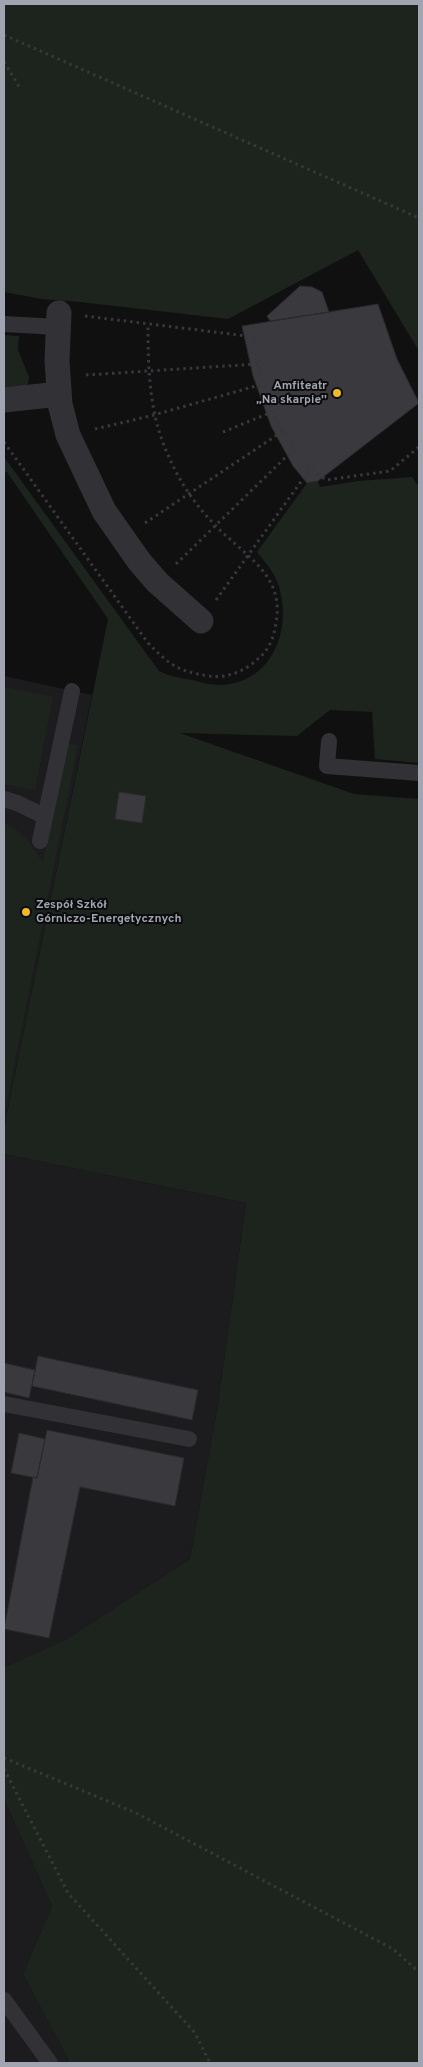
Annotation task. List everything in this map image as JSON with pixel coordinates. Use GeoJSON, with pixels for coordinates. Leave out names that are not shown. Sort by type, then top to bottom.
{"type":"FeatureCollection","features":[{"type":"Feature","properties":{"kind":"street"},"geometry":{"type":"LineString","coordinates":[[59,320],[58,385],[60,404],[68,435],[104,511],[122,539],[157,582],[202,621]]}},
{"type":"Feature","properties":{"kind":"street"},"geometry":{"type":"LineString","coordinates":[[4,400],[58,385]]}},
{"type":"Feature","properties":{"kind":"lane"},"geometry":{"type":"LineString","coordinates":[[4,324],[59,320]]}},
{"type":"Feature","properties":{"kind":"lane"},"geometry":{"type":"LineString","coordinates":[[40,841],[72,691]]}},
{"type":"Feature","properties":{"kind":"lane"},"geometry":{"type":"LineString","coordinates":[[329,741],[327,766],[419,773]]}},
{"type":"Feature","properties":{"kind":"lane"},"geometry":{"type":"LineString","coordinates":[[4,799],[44,816]]}},
{"type":"Feature","properties":{"kind":"lane"},"geometry":{"type":"LineString","coordinates":[[4,1404],[189,1440]]}},
{"type":"Feature","properties":{"kind":"lane"},"geometry":{"type":"LineString","coordinates":[[4,2000],[50,2063]]}},
{"type":"Feature","properties":{"kind":"path"},"geometry":{"type":"LineString","coordinates":[[4,35],[419,218]]}},
{"type":"Feature","properties":{"kind":"path"},"geometry":{"type":"LineString","coordinates":[[4,62],[20,88]]}},
{"type":"Feature","properties":{"kind":"path"},"geometry":{"type":"LineString","coordinates":[[59,320],[148,324],[254,337],[257,364],[272,412],[293,450],[310,469],[326,480],[390,471],[419,447]]}},
{"type":"Feature","properties":{"kind":"path"},"geometry":{"type":"LineString","coordinates":[[4,442],[148,642],[173,666],[190,673],[216,677],[235,673],[251,666],[270,645],[278,611],[275,592],[267,576],[215,526],[189,494],[169,457],[154,415],[148,370],[148,324]]}},
{"type":"Feature","properties":{"kind":"path"},"geometry":{"type":"LineString","coordinates":[[58,385],[148,370],[257,364]]}},
{"type":"Feature","properties":{"kind":"path"},"geometry":{"type":"LineString","coordinates":[[68,435],[154,415],[263,384]]}},
{"type":"Feature","properties":{"kind":"path"},"geometry":{"type":"LineString","coordinates":[[223,432],[272,412]]}},
{"type":"Feature","properties":{"kind":"path"},"geometry":{"type":"LineString","coordinates":[[122,539],[283,432]]}},
{"type":"Feature","properties":{"kind":"path"},"geometry":{"type":"LineString","coordinates":[[157,582],[293,450]]}},
{"type":"Feature","properties":{"kind":"path"},"geometry":{"type":"LineString","coordinates":[[202,621],[310,469]]}},
{"type":"Feature","properties":{"kind":"path"},"geometry":{"type":"LineString","coordinates":[[4,1758],[136,1813],[392,1949],[419,1972]]}},
{"type":"Feature","properties":{"kind":"path"},"geometry":{"type":"LineString","coordinates":[[4,1769],[68,1893],[195,2033],[210,2063]]}},
{"type":"Feature","properties":{"kind":"shaded area"},"geometry":{"type":"Polygon","coordinates":[[[4,4],[419,4],[419,351],[358,250],[228,319],[42,299],[4,292],[4,4]]]}},
{"type":"Feature","properties":{"kind":"shaded area"},"geometry":{"type":"Polygon","coordinates":[[[4,335],[19,336],[18,350],[29,377],[28,384],[21,390],[4,391],[4,335]]]}},
{"type":"Feature","properties":{"kind":"shaded area"},"geometry":{"type":"Polygon","coordinates":[[[4,457],[159,671],[175,677],[215,685],[225,685],[246,679],[259,671],[269,659],[276,646],[281,631],[282,599],[274,575],[257,552],[307,483],[318,481],[320,487],[358,481],[412,477],[419,487],[419,763],[375,759],[372,712],[330,710],[297,736],[180,733],[354,794],[419,799],[419,2063],[70,2063],[23,1974],[52,1906],[4,1799],[4,1667],[65,1640],[190,1559],[218,1404],[246,1203],[4,1154],[4,1128],[108,619],[7,472],[4,471],[4,457]]]}},
{"type":"Feature","properties":{"kind":"shaded area","name":"Zespół Szkół Górniczo-Energetycznych"},"geometry":{"type":"Polygon","coordinates":[[[4,676],[92,695],[4,1128],[4,676]]]}},
{"type":"Feature","properties":{"kind":"shaded area"},"geometry":{"type":"Polygon","coordinates":[[[4,687],[53,697],[35,790],[4,784],[4,687]]]}},
{"type":"Feature","properties":{"kind":"shaded area"},"geometry":{"type":"Polygon","coordinates":[[[67,743],[78,745],[4,1117],[4,823],[22,835],[43,862],[67,743]]]}},
{"type":"Feature","properties":{"kind":"shaded area"},"geometry":{"type":"Polygon","coordinates":[[[4,1154],[246,1203],[218,1404],[190,1559],[65,1640],[4,1667],[4,1154]]]}},
{"type":"Feature","properties":{"kind":"shaded area"},"geometry":{"type":"Polygon","coordinates":[[[4,1799],[52,1906],[23,1974],[70,2063],[4,2063],[4,1799]]]}},
{"type":"Feature","properties":{"kind":"building"},"geometry":{"type":"Polygon","coordinates":[[[300,286],[312,287],[322,292],[329,312],[270,321],[267,316],[300,286]]]}},
{"type":"Feature","properties":{"kind":"building","name":"Amfiteatr ,,Na skarpie''"},"geometry":{"type":"Polygon","coordinates":[[[378,304],[397,359],[419,403],[318,481],[307,483],[293,466],[271,426],[253,376],[242,326],[378,304]]]}},
{"type":"Feature","properties":{"kind":"building"},"geometry":{"type":"Polygon","coordinates":[[[119,792],[146,796],[142,823],[115,819],[119,792]]]}},
{"type":"Feature","properties":{"kind":"building"},"geometry":{"type":"Polygon","coordinates":[[[38,1356],[198,1390],[192,1420],[32,1386],[38,1356]]]}},
{"type":"Feature","properties":{"kind":"building"},"geometry":{"type":"Polygon","coordinates":[[[4,1363],[35,1370],[29,1398],[4,1392],[4,1363]]]}},
{"type":"Feature","properties":{"kind":"building"},"geometry":{"type":"Polygon","coordinates":[[[47,1430],[184,1458],[175,1506],[80,1487],[49,1638],[4,1629],[33,1477],[37,1478],[47,1430]]]}},
{"type":"Feature","properties":{"kind":"building"},"geometry":{"type":"Polygon","coordinates":[[[19,1433],[45,1439],[37,1478],[11,1473],[19,1433]]]}},
{"type":"Feature","properties":{"kind":"place","name":"Amfiteatr ,,Na skarpie''"},"geometry":{"type":"Point","coordinates":[337,393]}},
{"type":"Feature","properties":{"kind":"place","name":"Zespół Szkół Górniczo-Energetycznych"},"geometry":{"type":"Point","coordinates":[26,912]}}]}
